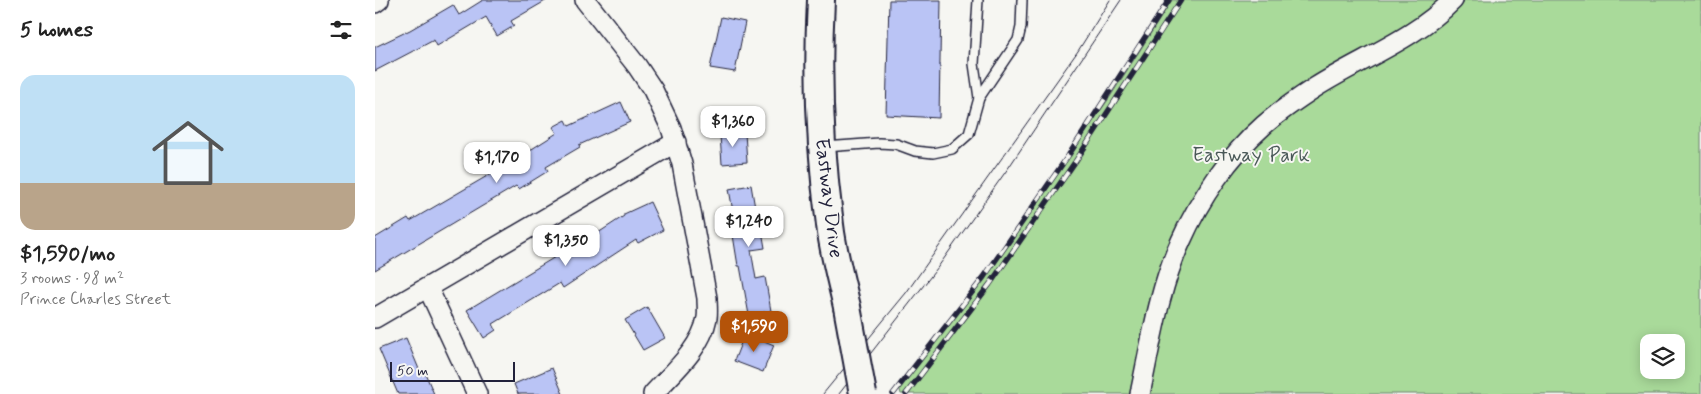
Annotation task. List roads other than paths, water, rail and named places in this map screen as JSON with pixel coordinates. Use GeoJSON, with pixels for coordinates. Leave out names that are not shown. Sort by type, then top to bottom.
{"type":"FeatureCollection","features":[{"type":"Feature","properties":{"kind":"main road","name":"Eastway Drive"},"geometry":{"type":"LineString","coordinates":[[821,0],[819,109],[830,227],[863,394]]}},
{"type":"Feature","properties":{"kind":"street"},"geometry":{"type":"LineString","coordinates":[[375,3],[379,0]]}},
{"type":"Feature","properties":{"kind":"street"},"geometry":{"type":"LineString","coordinates":[[585,0],[643,74],[653,90],[671,128],[682,164],[707,298],[707,318],[702,335],[695,347],[653,394]]}},
{"type":"Feature","properties":{"kind":"street"},"geometry":{"type":"LineString","coordinates":[[1139,394],[1164,288],[1180,242],[1206,194],[1223,171],[1264,125],[1285,108],[1334,76],[1431,20],[1453,0]]}},
{"type":"Feature","properties":{"kind":"street"},"geometry":{"type":"LineString","coordinates":[[375,318],[676,142]]}},
{"type":"Feature","properties":{"kind":"street"},"geometry":{"type":"LineString","coordinates":[[428,288],[477,394]]}},
{"type":"Feature","properties":{"kind":"lane"},"geometry":{"type":"LineString","coordinates":[[978,0],[974,64],[979,98]]}},
{"type":"Feature","properties":{"kind":"lane"},"geometry":{"type":"LineString","coordinates":[[822,147],[879,143],[896,144],[933,153],[952,149],[969,134],[979,98],[1018,40],[1021,27],[1022,0]]}},
{"type":"Feature","properties":{"kind":"tram line"},"geometry":{"type":"LineString","coordinates":[[823,394],[906,293],[1078,51],[1110,0]]}},
{"type":"Feature","properties":{"kind":"tram line"},"geometry":{"type":"LineString","coordinates":[[839,394],[938,267],[1009,167],[1121,0]]}},
{"type":"Feature","properties":{"kind":"railway"},"geometry":{"type":"LineString","coordinates":[[893,394],[984,277],[1068,156],[1169,0]]}},
{"type":"Feature","properties":{"kind":"railway"},"geometry":{"type":"LineString","coordinates":[[906,394],[990,284],[1075,162],[1181,0]]}},
{"type":"Feature","properties":{"kind":"park label","name":"Eastway Park"},"geometry":{"type":"Point","coordinates":[1251,154]}}]}
